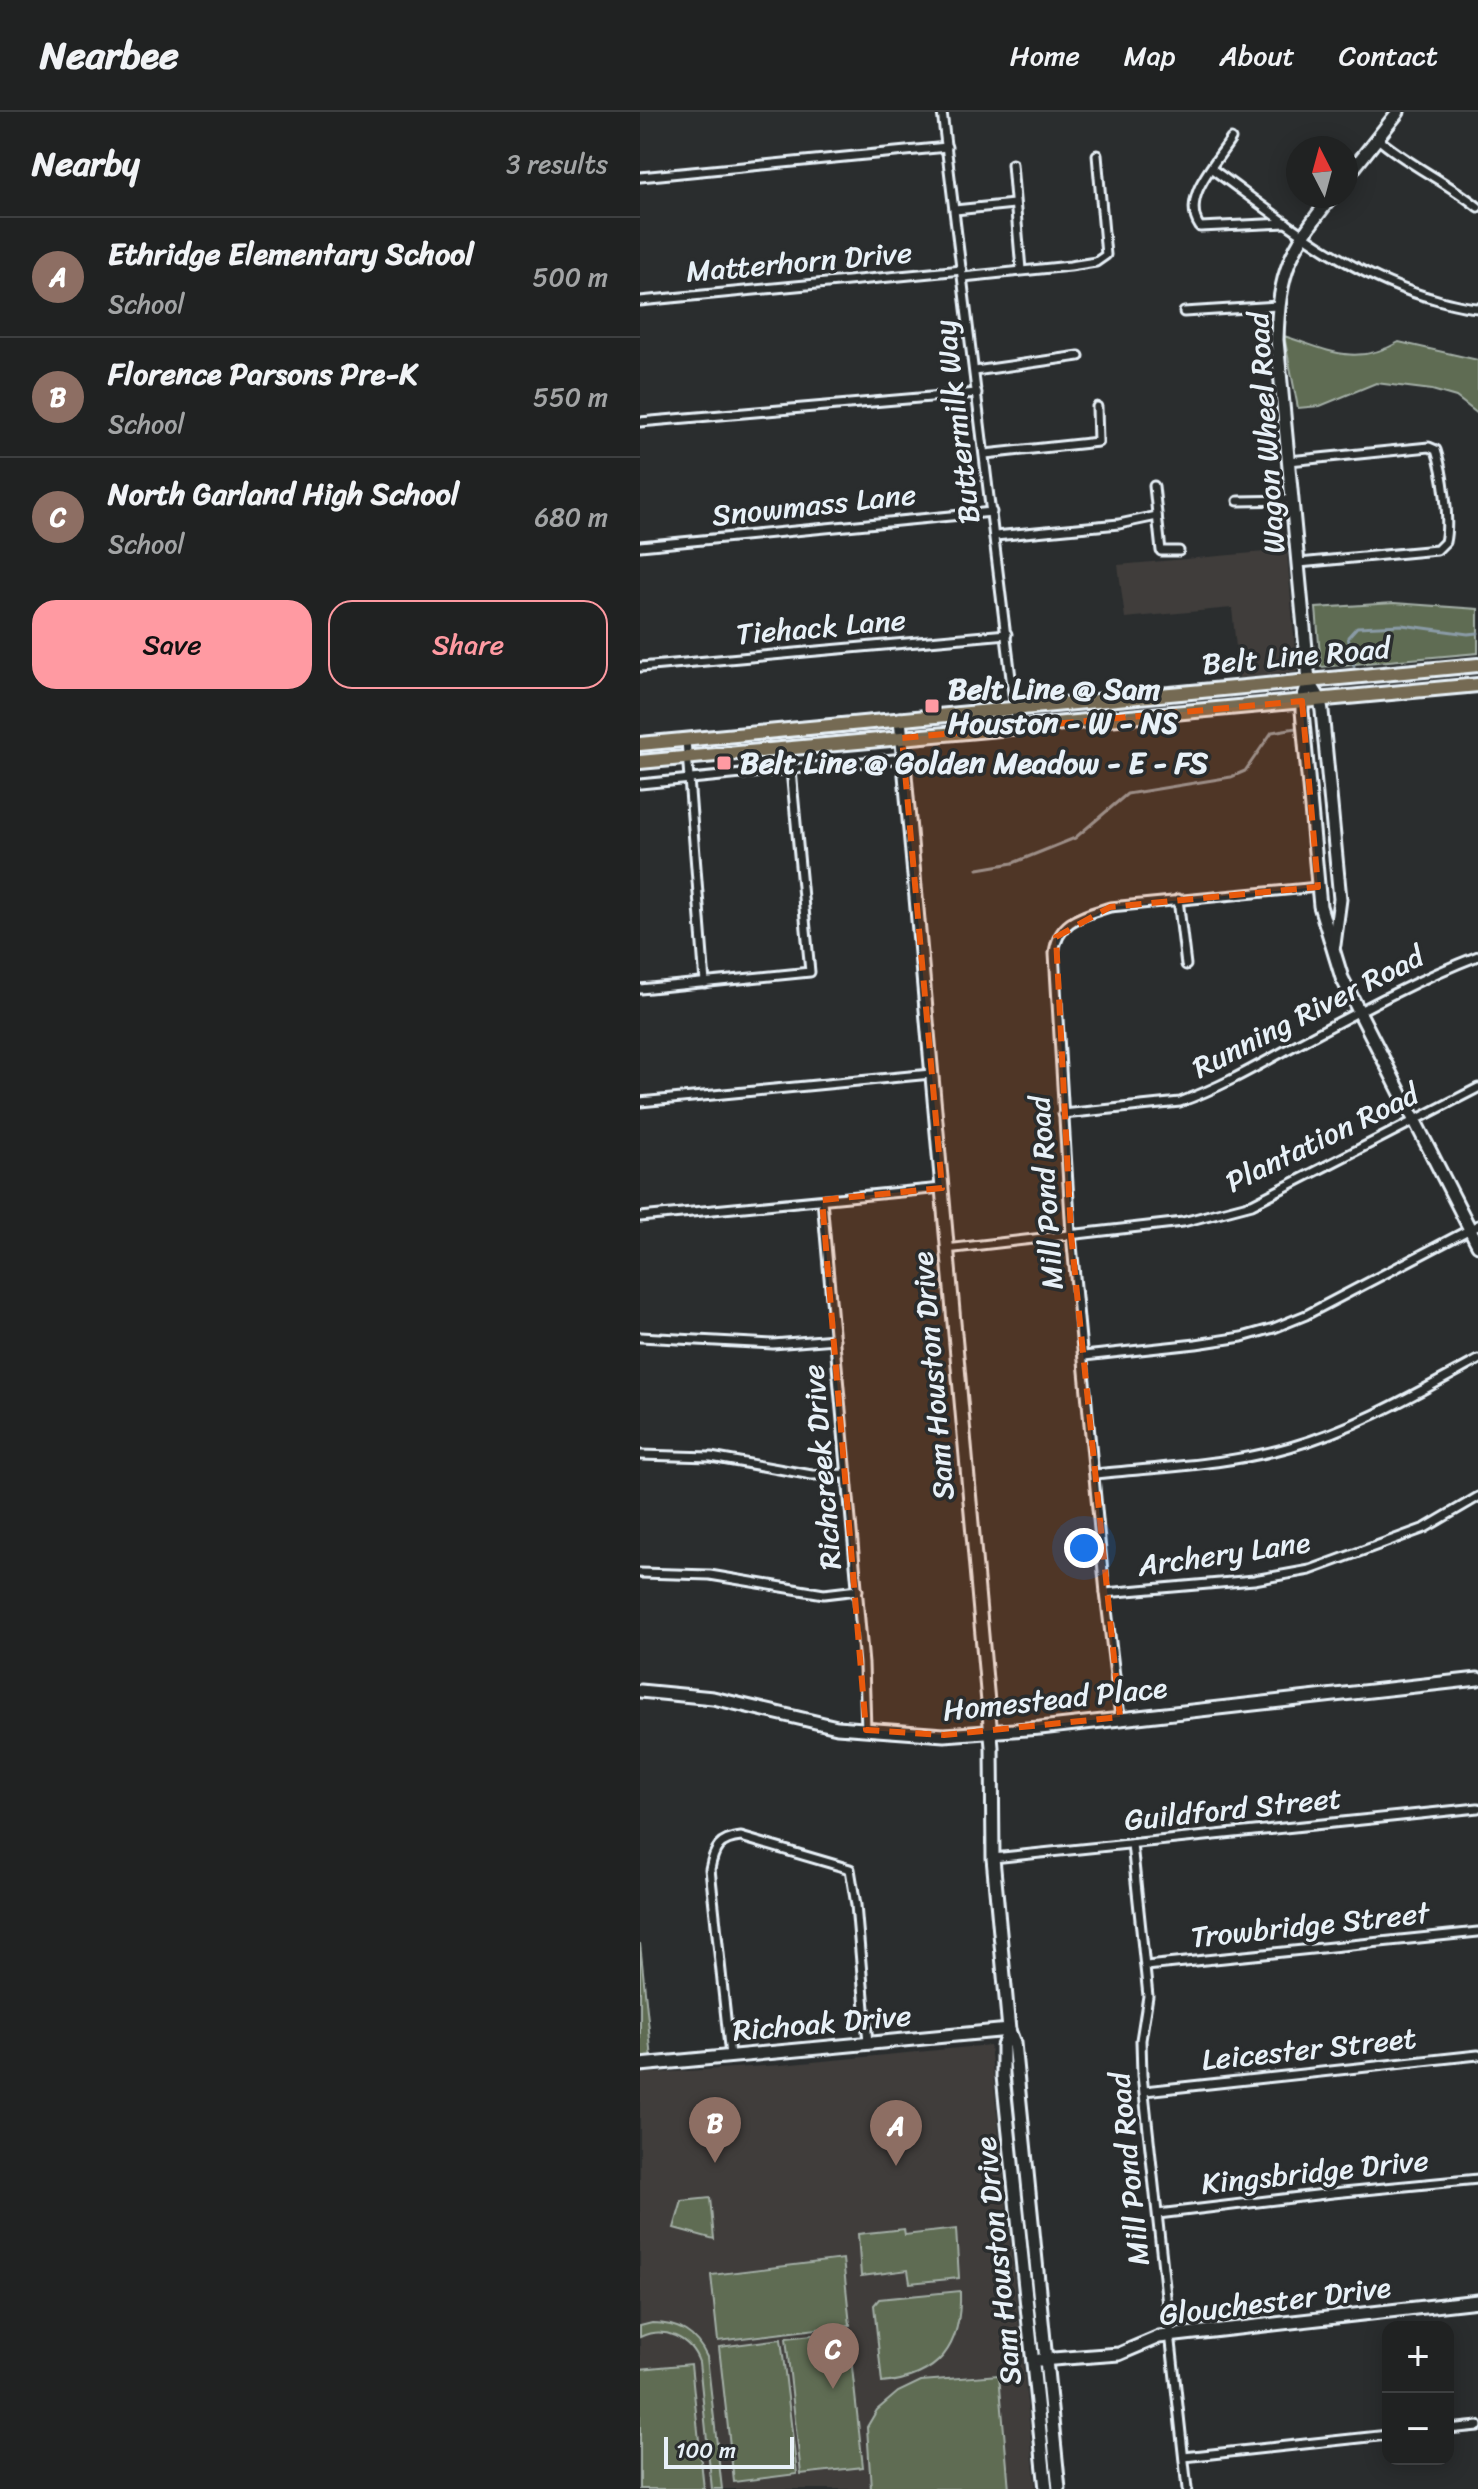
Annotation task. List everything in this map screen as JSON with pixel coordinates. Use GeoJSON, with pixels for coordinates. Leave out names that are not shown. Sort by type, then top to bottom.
{"type":"FeatureCollection","features":[{"type":"Feature","properties":{"kind":"main road","name":"Belt Line Road"},"geometry":{"type":"LineString","coordinates":[[640,744],[1478,665]]}},
{"type":"Feature","properties":{"kind":"main road","name":"Belt Line Road"},"geometry":{"type":"LineString","coordinates":[[640,762],[1478,685]]}},
{"type":"Feature","properties":{"kind":"main road"},"geometry":{"type":"LineString","coordinates":[[1167,694],[1169,712]]}},
{"type":"Feature","properties":{"kind":"street","name":"Buttermilk Way"},"geometry":{"type":"LineString","coordinates":[[942,112],[1017,727]]}},
{"type":"Feature","properties":{"kind":"street"},"geometry":{"type":"LineString","coordinates":[[1358,163],[1398,112]]}},
{"type":"Feature","properties":{"kind":"street"},"geometry":{"type":"LineString","coordinates":[[1377,138],[1400,157],[1478,207]]}},
{"type":"Feature","properties":{"kind":"street"},"geometry":{"type":"LineString","coordinates":[[1231,139],[1212,169],[1202,178],[1195,200],[1194,218],[1200,227],[1286,223]]}},
{"type":"Feature","properties":{"kind":"street"},"geometry":{"type":"LineString","coordinates":[[640,177],[947,147]]}},
{"type":"Feature","properties":{"kind":"street","name":"Matterhorn Drive"},"geometry":{"type":"LineString","coordinates":[[640,301],[1096,262],[1106,255],[1097,155]]}},
{"type":"Feature","properties":{"kind":"street"},"geometry":{"type":"LineString","coordinates":[[1012,164],[1021,270]]}},
{"type":"Feature","properties":{"kind":"street"},"geometry":{"type":"LineString","coordinates":[[1212,169],[1301,236],[1341,261],[1389,284],[1460,306],[1478,308]]}},
{"type":"Feature","properties":{"kind":"street"},"geometry":{"type":"LineString","coordinates":[[955,210],[1014,204]]}},
{"type":"Feature","properties":{"kind":"street","name":"Wagon Wheel Road"},"geometry":{"type":"LineString","coordinates":[[1323,208],[1301,236],[1283,278],[1277,340],[1309,681],[1302,701],[1320,906],[1342,978],[1474,1226],[1478,1245]]}},
{"type":"Feature","properties":{"kind":"street"},"geometry":{"type":"LineString","coordinates":[[1184,312],[1278,306]]}},
{"type":"Feature","properties":{"kind":"street"},"geometry":{"type":"LineString","coordinates":[[975,371],[1079,356]]}},
{"type":"Feature","properties":{"kind":"street"},"geometry":{"type":"LineString","coordinates":[[640,422],[977,393]]}},
{"type":"Feature","properties":{"kind":"street"},"geometry":{"type":"LineString","coordinates":[[985,454],[1098,442],[1097,407]]}},
{"type":"Feature","properties":{"kind":"street"},"geometry":{"type":"LineString","coordinates":[[1289,461],[1429,447],[1436,450],[1440,467],[1446,526],[1442,547],[1426,552],[1299,563]]}},
{"type":"Feature","properties":{"kind":"street"},"geometry":{"type":"LineString","coordinates":[[1154,486],[1161,551],[1179,551]]}},
{"type":"Feature","properties":{"kind":"street"},"geometry":{"type":"LineString","coordinates":[[1238,501],[1293,500]]}},
{"type":"Feature","properties":{"kind":"street","name":"Snowmass Lane"},"geometry":{"type":"LineString","coordinates":[[640,546],[992,512]]}},
{"type":"Feature","properties":{"kind":"street"},"geometry":{"type":"LineString","coordinates":[[995,536],[1119,524],[1157,516]]}},
{"type":"Feature","properties":{"kind":"street","name":"Tiehack Lane"},"geometry":{"type":"LineString","coordinates":[[640,667],[1007,634]]}},
{"type":"Feature","properties":{"kind":"street","name":"Wagon Wheel Road"},"geometry":{"type":"LineString","coordinates":[[1309,681],[1320,699],[1339,885],[1340,911],[1334,950]]}},
{"type":"Feature","properties":{"kind":"street","name":"Sam Houston Drive"},"geometry":{"type":"LineString","coordinates":[[900,719],[990,1732],[993,1858],[1059,2489]]}},
{"type":"Feature","properties":{"kind":"street"},"geometry":{"type":"LineString","coordinates":[[686,740],[705,983]]}},
{"type":"Feature","properties":{"kind":"street"},"geometry":{"type":"LineString","coordinates":[[640,784],[904,758]]}},
{"type":"Feature","properties":{"kind":"street"},"geometry":{"type":"LineString","coordinates":[[1307,761],[1327,760]]}},
{"type":"Feature","properties":{"kind":"street"},"geometry":{"type":"LineString","coordinates":[[640,989],[810,972],[791,770]]}},
{"type":"Feature","properties":{"kind":"street"},"geometry":{"type":"LineString","coordinates":[[1318,887],[1339,885]]}},
{"type":"Feature","properties":{"kind":"street","name":"Mill Pond Road"},"geometry":{"type":"LineString","coordinates":[[1120,1717],[1105,1593],[1071,1234],[1054,953],[1056,937],[1062,928],[1110,907],[1318,887]]}},
{"type":"Feature","properties":{"kind":"street"},"geometry":{"type":"LineString","coordinates":[[1178,899],[1186,965]]}},
{"type":"Feature","properties":{"kind":"street","name":"Running River Road"},"geometry":{"type":"LineString","coordinates":[[1063,1114],[1180,1102],[1223,1085],[1358,1012],[1478,956]]}},
{"type":"Feature","properties":{"kind":"street"},"geometry":{"type":"LineString","coordinates":[[640,1102],[931,1074]]}},
{"type":"Feature","properties":{"kind":"street","name":"Plantation Road"},"geometry":{"type":"LineString","coordinates":[[946,1249],[1183,1222],[1232,1211],[1252,1204],[1478,1088]]}},
{"type":"Feature","properties":{"kind":"street"},"geometry":{"type":"LineString","coordinates":[[640,1217],[942,1188]]}},
{"type":"Feature","properties":{"kind":"street","name":"Richcreek Drive"},"geometry":{"type":"LineString","coordinates":[[822,1200],[858,1590],[866,1730]]}},
{"type":"Feature","properties":{"kind":"street"},"geometry":{"type":"LineString","coordinates":[[1084,1356],[1196,1344],[1274,1328],[1306,1315],[1474,1226]]}},
{"type":"Feature","properties":{"kind":"street"},"geometry":{"type":"LineString","coordinates":[[640,1337],[773,1344],[835,1339]]}},
{"type":"Feature","properties":{"kind":"street"},"geometry":{"type":"LineString","coordinates":[[1096,1474],[1242,1458],[1288,1448],[1330,1435],[1394,1406],[1478,1360]]}},
{"type":"Feature","properties":{"kind":"street"},"geometry":{"type":"LineString","coordinates":[[640,1455],[711,1457],[812,1475],[847,1474]]}},
{"type":"Feature","properties":{"kind":"street"},"geometry":{"type":"LineString","coordinates":[[1476,1498],[1478,1510]]}},
{"type":"Feature","properties":{"kind":"street","name":"Archery Lane"},"geometry":{"type":"LineString","coordinates":[[1105,1593],[1254,1580],[1310,1570],[1425,1528],[1476,1498]]}},
{"type":"Feature","properties":{"kind":"street"},"geometry":{"type":"LineString","coordinates":[[640,1573],[710,1575],[824,1594],[858,1590]]}},
{"type":"Feature","properties":{"kind":"street","name":"Homestead Place"},"geometry":{"type":"LineString","coordinates":[[640,1691],[713,1698],[800,1719],[866,1730],[930,1735],[990,1732],[1478,1679]]}},
{"type":"Feature","properties":{"kind":"street","name":"Guildford Street"},"geometry":{"type":"LineString","coordinates":[[993,1858],[1478,1808]]}},
{"type":"Feature","properties":{"kind":"street"},"geometry":{"type":"LineString","coordinates":[[730,2056],[710,1869],[713,1852],[723,1840],[741,1837],[850,1869],[868,2043]]}},
{"type":"Feature","properties":{"kind":"street","name":"Mill Pond Road"},"geometry":{"type":"LineString","coordinates":[[1132,1844],[1146,1966],[1148,2005],[1141,2040],[1145,2091],[1187,2489]]}},
{"type":"Feature","properties":{"kind":"street","name":"Trowbridge Street"},"geometry":{"type":"LineString","coordinates":[[1146,1966],[1478,1932]]}},
{"type":"Feature","properties":{"kind":"street","name":"Sam Houston Drive"},"geometry":{"type":"LineString","coordinates":[[1009,2030],[1003,2046],[1003,2076],[1046,2489]]}},
{"type":"Feature","properties":{"kind":"street","name":"Richoak Drive"},"geometry":{"type":"LineString","coordinates":[[640,2065],[1009,2030]]}},
{"type":"Feature","properties":{"kind":"street","name":"Leicester Street"},"geometry":{"type":"LineString","coordinates":[[1145,2091],[1478,2055]]}},
{"type":"Feature","properties":{"kind":"street","name":"Kingsbridge Drive"},"geometry":{"type":"LineString","coordinates":[[1158,2214],[1478,2179]]}},
{"type":"Feature","properties":{"kind":"street","name":"Glouchester Drive"},"geometry":{"type":"LineString","coordinates":[[1032,2360],[1119,2354],[1145,2341],[1172,2336],[1478,2301]]}},
{"type":"Feature","properties":{"kind":"street"},"geometry":{"type":"LineString","coordinates":[[1454,2428],[1478,2426]]}},
{"type":"Feature","properties":{"kind":"street"},"geometry":{"type":"LineString","coordinates":[[1184,2457],[1382,2436]]}},
{"type":"Feature","properties":{"kind":"highlighted area"},"geometry":{"type":"Polygon","coordinates":[[[1302,701],[1318,887],[1110,907],[1056,937],[1071,1234],[1120,1717],[944,1735],[866,1730],[822,1200],[942,1188],[902,738],[1302,701]]]}},
{"type":"Feature","properties":{"kind":"shaded area"},"geometry":{"type":"Polygon","coordinates":[[[1287,550],[1297,672],[1239,678],[1232,608],[1125,618],[1118,565],[1287,550]]]}},
{"type":"Feature","properties":{"kind":"shaded area"},"geometry":{"type":"Polygon","coordinates":[[[990,2045],[1036,2489],[640,2489],[640,2074],[781,2065],[990,2045]]]}},
{"type":"Feature","properties":{"kind":"green space"},"geometry":{"type":"Polygon","coordinates":[[[1284,336],[1342,354],[1369,354],[1399,342],[1478,360],[1478,414],[1456,397],[1432,390],[1376,383],[1320,406],[1298,408],[1284,336]]]}},
{"type":"Feature","properties":{"kind":"green space"},"geometry":{"type":"Polygon","coordinates":[[[1394,603],[1478,609],[1478,653],[1321,667],[1316,608],[1394,603]]]}},
{"type":"Feature","properties":{"kind":"green space"},"geometry":{"type":"Polygon","coordinates":[[[640,1943],[652,2059],[640,2060],[640,1943]]]}},
{"type":"Feature","properties":{"kind":"green space"},"geometry":{"type":"Polygon","coordinates":[[[710,2198],[714,2239],[674,2228],[682,2201],[710,2198]]]}},
{"type":"Feature","properties":{"kind":"green space"},"geometry":{"type":"Polygon","coordinates":[[[904,2229],[905,2235],[956,2229],[959,2278],[910,2283],[908,2270],[861,2276],[858,2234],[904,2229]]]}},
{"type":"Feature","properties":{"kind":"green space"},"geometry":{"type":"Polygon","coordinates":[[[843,2259],[850,2325],[718,2341],[711,2275],[843,2259]]]}},
{"type":"Feature","properties":{"kind":"green space"},"geometry":{"type":"Polygon","coordinates":[[[960,2291],[957,2328],[943,2356],[919,2374],[882,2383],[874,2305],[879,2299],[960,2291]]]}},
{"type":"Feature","properties":{"kind":"green space"},"geometry":{"type":"Polygon","coordinates":[[[652,2323],[686,2331],[698,2342],[707,2357],[722,2489],[712,2489],[699,2362],[689,2346],[675,2336],[658,2333],[640,2337],[640,2326],[652,2323]]]}},
{"type":"Feature","properties":{"kind":"green space"},"geometry":{"type":"Polygon","coordinates":[[[848,2331],[863,2467],[801,2474],[786,2338],[848,2331]]]}},
{"type":"Feature","properties":{"kind":"green space"},"geometry":{"type":"Polygon","coordinates":[[[781,2339],[797,2474],[734,2482],[719,2347],[781,2339]]]}},
{"type":"Feature","properties":{"kind":"green space"},"geometry":{"type":"Polygon","coordinates":[[[691,2364],[704,2489],[640,2489],[640,2369],[691,2364]]]}},
{"type":"Feature","properties":{"kind":"green space"},"geometry":{"type":"Polygon","coordinates":[[[999,2375],[1009,2489],[871,2489],[867,2427],[877,2410],[898,2392],[921,2381],[999,2375]]]}},
{"type":"Feature","properties":{"kind":"waterway"},"geometry":{"type":"LineString","coordinates":[[1354,666],[1348,637],[1357,627],[1402,625],[1478,633]]}},
{"type":"Feature","properties":{"kind":"waterway"},"geometry":{"type":"LineString","coordinates":[[978,869],[1013,863],[1075,838],[1127,794],[1231,777],[1245,771],[1272,732],[1296,728]]}},
{"type":"Feature","properties":{"kind":"place","name":"Belt Line @ Sam Houston - W - NS"},"geometry":{"type":"Point","coordinates":[932,706]}},
{"type":"Feature","properties":{"kind":"place","name":"Belt Line @ Golden Meadow - E - FS"},"geometry":{"type":"Point","coordinates":[724,763]}},
{"type":"Feature","properties":{"kind":"place","name":"Florence Parsons Pre-K"},"geometry":{"type":"Point","coordinates":[715,2163]}},
{"type":"Feature","properties":{"kind":"place","name":"Ethridge Elementary School"},"geometry":{"type":"Point","coordinates":[896,2166]}},
{"type":"Feature","properties":{"kind":"place","name":"North Garland High School"},"geometry":{"type":"Point","coordinates":[833,2389]}}]}
